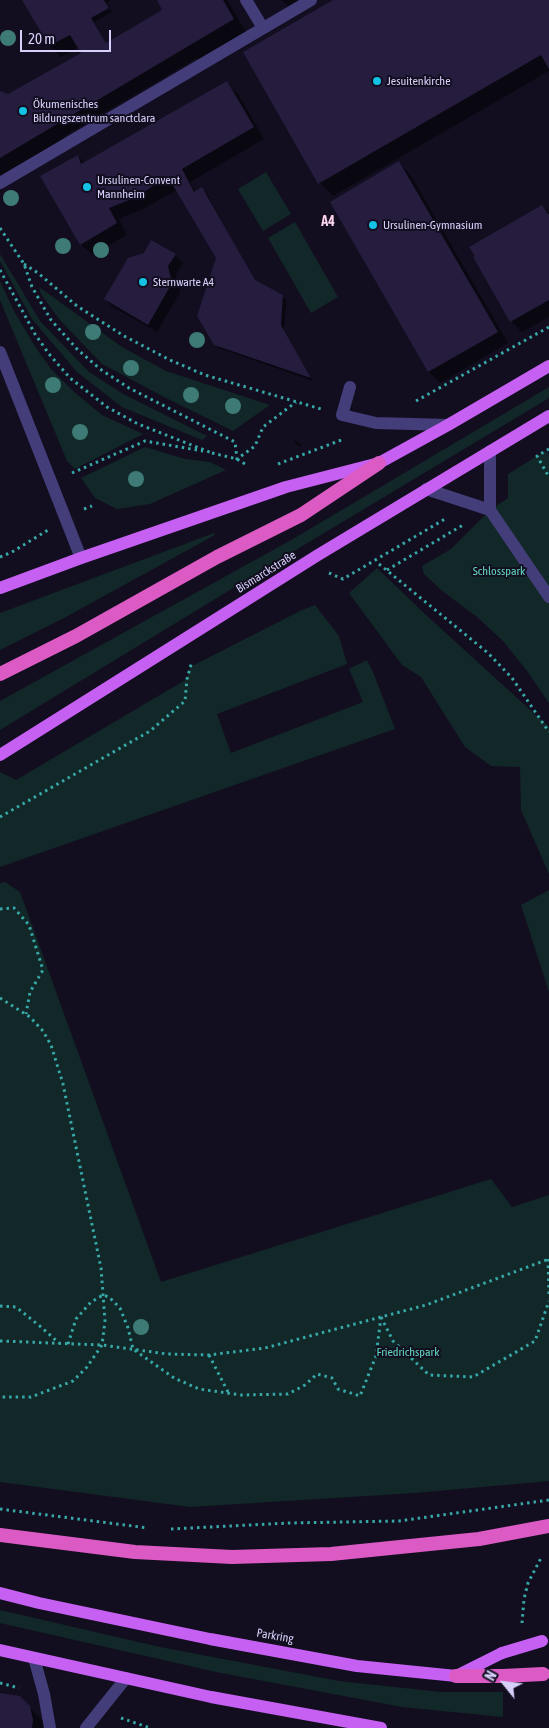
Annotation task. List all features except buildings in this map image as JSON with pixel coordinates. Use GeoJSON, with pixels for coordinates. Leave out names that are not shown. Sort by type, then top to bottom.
{"type":"FeatureCollection","features":[{"type":"Feature","properties":{"kind":"highway"},"geometry":{"type":"LineString","coordinates":[[0,674],[124,611],[217,557],[301,515],[379,463]]}},
{"type":"Feature","properties":{"kind":"highway"},"geometry":{"type":"LineString","coordinates":[[0,1535],[135,1552],[232,1556],[331,1554],[479,1539],[549,1526]]}},
{"type":"Feature","properties":{"kind":"highway","name":"Parkring"},"geometry":{"type":"LineString","coordinates":[[456,1676],[546,1674]]}},
{"type":"Feature","properties":{"kind":"main road"},"geometry":{"type":"LineString","coordinates":[[0,588],[81,558],[286,488],[379,463],[549,366]]}},
{"type":"Feature","properties":{"kind":"main road","name":"Bismarckstraße"},"geometry":{"type":"LineString","coordinates":[[0,755],[426,489],[549,416]]}},
{"type":"Feature","properties":{"kind":"main road","name":"Parkring"},"geometry":{"type":"LineString","coordinates":[[0,1593],[39,1603],[279,1652],[357,1666],[456,1676]]}},
{"type":"Feature","properties":{"kind":"main road"},"geometry":{"type":"LineString","coordinates":[[456,1676],[502,1653],[546,1640]]}},
{"type":"Feature","properties":{"kind":"main road"},"geometry":{"type":"LineString","coordinates":[[0,1650],[211,1697],[381,1728]]}},
{"type":"Feature","properties":{"kind":"street"},"geometry":{"type":"LineString","coordinates":[[246,0],[262,28]]}},
{"type":"Feature","properties":{"kind":"street"},"geometry":{"type":"LineString","coordinates":[[0,183],[311,0]]}},
{"type":"Feature","properties":{"kind":"street"},"geometry":{"type":"LineString","coordinates":[[0,352],[81,558]]}},
{"type":"Feature","properties":{"kind":"street"},"geometry":{"type":"LineString","coordinates":[[350,387],[342,414],[376,423],[448,425]]}},
{"type":"Feature","properties":{"kind":"street"},"geometry":{"type":"LineString","coordinates":[[490,450],[490,510],[549,597]]}},
{"type":"Feature","properties":{"kind":"street"},"geometry":{"type":"LineString","coordinates":[[426,489],[490,510]]}},
{"type":"Feature","properties":{"kind":"street"},"geometry":{"type":"LineString","coordinates":[[34,1658],[44,1694],[50,1728]]}},
{"type":"Feature","properties":{"kind":"street"},"geometry":{"type":"LineString","coordinates":[[86,1728],[126,1678]]}},
{"type":"Feature","properties":{"kind":"path"},"geometry":{"type":"LineString","coordinates":[[0,228],[24,264],[32,287],[51,320],[77,349],[100,369],[129,388],[234,442],[237,458]]}},
{"type":"Feature","properties":{"kind":"path"},"geometry":{"type":"LineString","coordinates":[[24,264],[38,273],[77,306],[124,336],[170,360],[205,375],[342,414]]}},
{"type":"Feature","properties":{"kind":"path"},"geometry":{"type":"LineString","coordinates":[[0,270],[35,334],[49,354],[76,383],[107,407],[138,424],[212,453]]}},
{"type":"Feature","properties":{"kind":"path"},"geometry":{"type":"LineString","coordinates":[[237,458],[255,446],[263,427],[296,402]]}},
{"type":"Feature","properties":{"kind":"path"},"geometry":{"type":"LineString","coordinates":[[72,473],[145,441],[237,458],[245,464]]}},
{"type":"Feature","properties":{"kind":"path"},"geometry":{"type":"LineString","coordinates":[[549,449],[537,456],[549,477]]}},
{"type":"Feature","properties":{"kind":"path"},"geometry":{"type":"LineString","coordinates":[[387,570],[490,510]]}},
{"type":"Feature","properties":{"kind":"path"},"geometry":{"type":"LineString","coordinates":[[321,578],[330,573],[343,579],[443,520],[452,518]]}},
{"type":"Feature","properties":{"kind":"path"},"geometry":{"type":"LineString","coordinates":[[379,564],[488,653],[512,678],[549,732]]}},
{"type":"Feature","properties":{"kind":"path"},"geometry":{"type":"LineString","coordinates":[[0,817],[150,731],[185,701],[187,679],[194,657]]}},
{"type":"Feature","properties":{"kind":"path"},"geometry":{"type":"LineString","coordinates":[[0,909],[14,908],[29,925],[42,970],[30,992],[26,1014]]}},
{"type":"Feature","properties":{"kind":"path"},"geometry":{"type":"LineString","coordinates":[[0,998],[26,1014],[43,1031],[51,1045],[64,1084],[101,1268],[105,1321],[102,1345],[87,1367],[73,1381],[31,1397],[0,1396]]}},
{"type":"Feature","properties":{"kind":"path"},"geometry":{"type":"LineString","coordinates":[[0,1341],[102,1345],[167,1354],[209,1355],[265,1348],[426,1305],[549,1259],[549,1296]]}},
{"type":"Feature","properties":{"kind":"path"},"geometry":{"type":"LineString","coordinates":[[68,1344],[76,1319],[91,1302],[103,1295],[109,1296],[120,1308],[128,1328],[133,1349],[174,1378],[199,1390],[242,1395],[288,1394],[305,1385],[317,1374],[332,1378],[338,1389],[360,1396],[376,1356],[381,1316]]}},
{"type":"Feature","properties":{"kind":"path"},"geometry":{"type":"LineString","coordinates":[[381,1316],[393,1341],[429,1375],[473,1377],[536,1341],[549,1301]]}},
{"type":"Feature","properties":{"kind":"path"},"geometry":{"type":"LineString","coordinates":[[0,1306],[16,1307],[42,1326],[60,1343]]}},
{"type":"Feature","properties":{"kind":"path"},"geometry":{"type":"LineString","coordinates":[[209,1355],[229,1394]]}},
{"type":"Feature","properties":{"kind":"path"},"geometry":{"type":"LineString","coordinates":[[162,1530],[289,1523],[399,1522],[549,1500]]}},
{"type":"Feature","properties":{"kind":"path"},"geometry":{"type":"LineString","coordinates":[[0,1509],[152,1528]]}},
{"type":"Feature","properties":{"kind":"path"},"geometry":{"type":"LineString","coordinates":[[522,1623],[524,1599],[528,1583],[542,1556]]}},
{"type":"Feature","properties":{"kind":"green space"},"geometry":{"type":"Polygon","coordinates":[[[266,172],[291,214],[263,231],[238,189],[266,172]]]}},
{"type":"Feature","properties":{"kind":"green space"},"geometry":{"type":"Polygon","coordinates":[[[295,222],[338,297],[311,313],[268,238],[295,222]]]}},
{"type":"Feature","properties":{"kind":"green space"},"geometry":{"type":"Polygon","coordinates":[[[0,254],[40,321],[89,372],[123,394],[207,436],[202,440],[122,407],[77,372],[32,319],[0,261],[0,254]]]}},
{"type":"Feature","properties":{"kind":"green space"},"geometry":{"type":"Polygon","coordinates":[[[0,281],[14,311],[51,369],[73,391],[102,415],[143,434],[75,469],[67,461],[0,300],[0,281]]]}},
{"type":"Feature","properties":{"kind":"green space"},"geometry":{"type":"Polygon","coordinates":[[[39,287],[122,347],[166,371],[270,405],[233,431],[166,398],[102,364],[59,319],[41,294],[39,287]]]}},
{"type":"Feature","properties":{"kind":"green space"},"geometry":{"type":"Polygon","coordinates":[[[549,387],[549,398],[0,730],[0,701],[293,539],[549,387]]]}},
{"type":"Feature","properties":{"kind":"green space"},"geometry":{"type":"Polygon","coordinates":[[[145,447],[185,459],[210,462],[226,470],[150,504],[117,509],[95,498],[81,478],[145,447]]]}},
{"type":"Feature","properties":{"kind":"green space","name":"Schlosspark"},"geometry":{"type":"Polygon","coordinates":[[[545,451],[549,454],[549,703],[503,641],[477,617],[441,590],[424,574],[422,566],[451,549],[490,510],[508,498],[508,474],[545,451]]]}},
{"type":"Feature","properties":{"kind":"green space"},"geometry":{"type":"Polygon","coordinates":[[[214,533],[215,535],[64,618],[0,650],[0,613],[214,533]]]}},
{"type":"Feature","properties":{"kind":"green space"},"geometry":{"type":"Polygon","coordinates":[[[377,568],[549,727],[549,874],[521,810],[520,767],[491,766],[465,747],[421,677],[402,665],[349,593],[377,568]]]}},
{"type":"Feature","properties":{"kind":"green space"},"geometry":{"type":"Polygon","coordinates":[[[315,605],[339,636],[347,664],[217,714],[231,753],[363,702],[349,669],[367,660],[395,729],[0,867],[0,772],[16,780],[187,679],[190,667],[315,605]]]}},
{"type":"Feature","properties":{"kind":"green space","name":"Friedrichspark"},"geometry":{"type":"Polygon","coordinates":[[[5,882],[20,892],[161,1282],[491,1179],[512,1207],[549,1195],[549,1481],[415,1493],[190,1507],[0,1482],[0,883],[5,882]]]}},
{"type":"Feature","properties":{"kind":"green space"},"geometry":{"type":"Polygon","coordinates":[[[549,890],[549,992],[521,905],[549,890]]]}},
{"type":"Feature","properties":{"kind":"green space"},"geometry":{"type":"Polygon","coordinates":[[[0,1610],[160,1647],[339,1681],[441,1692],[503,1692],[503,1717],[402,1707],[216,1672],[0,1623],[0,1610]]]}},
{"type":"Feature","properties":{"kind":"place","name":"Jesuitenkirche"},"geometry":{"type":"Point","coordinates":[377,81]}},
{"type":"Feature","properties":{"kind":"place","name":"Ökumenisches Bildungszentrum sanctclara"},"geometry":{"type":"Point","coordinates":[23,111]}},
{"type":"Feature","properties":{"kind":"place","name":"Ursulinen-Convent Mannheim"},"geometry":{"type":"Point","coordinates":[87,187]}},
{"type":"Feature","properties":{"kind":"place","name":"Ursulinen-Gymnasium"},"geometry":{"type":"Point","coordinates":[373,225]}},
{"type":"Feature","properties":{"kind":"place","name":"Sternwarte A4"},"geometry":{"type":"Point","coordinates":[143,282]}},
{"type":"Feature","properties":{"kind":"district","name":"A4"},"geometry":{"type":"Point","coordinates":[328,222]}}]}
